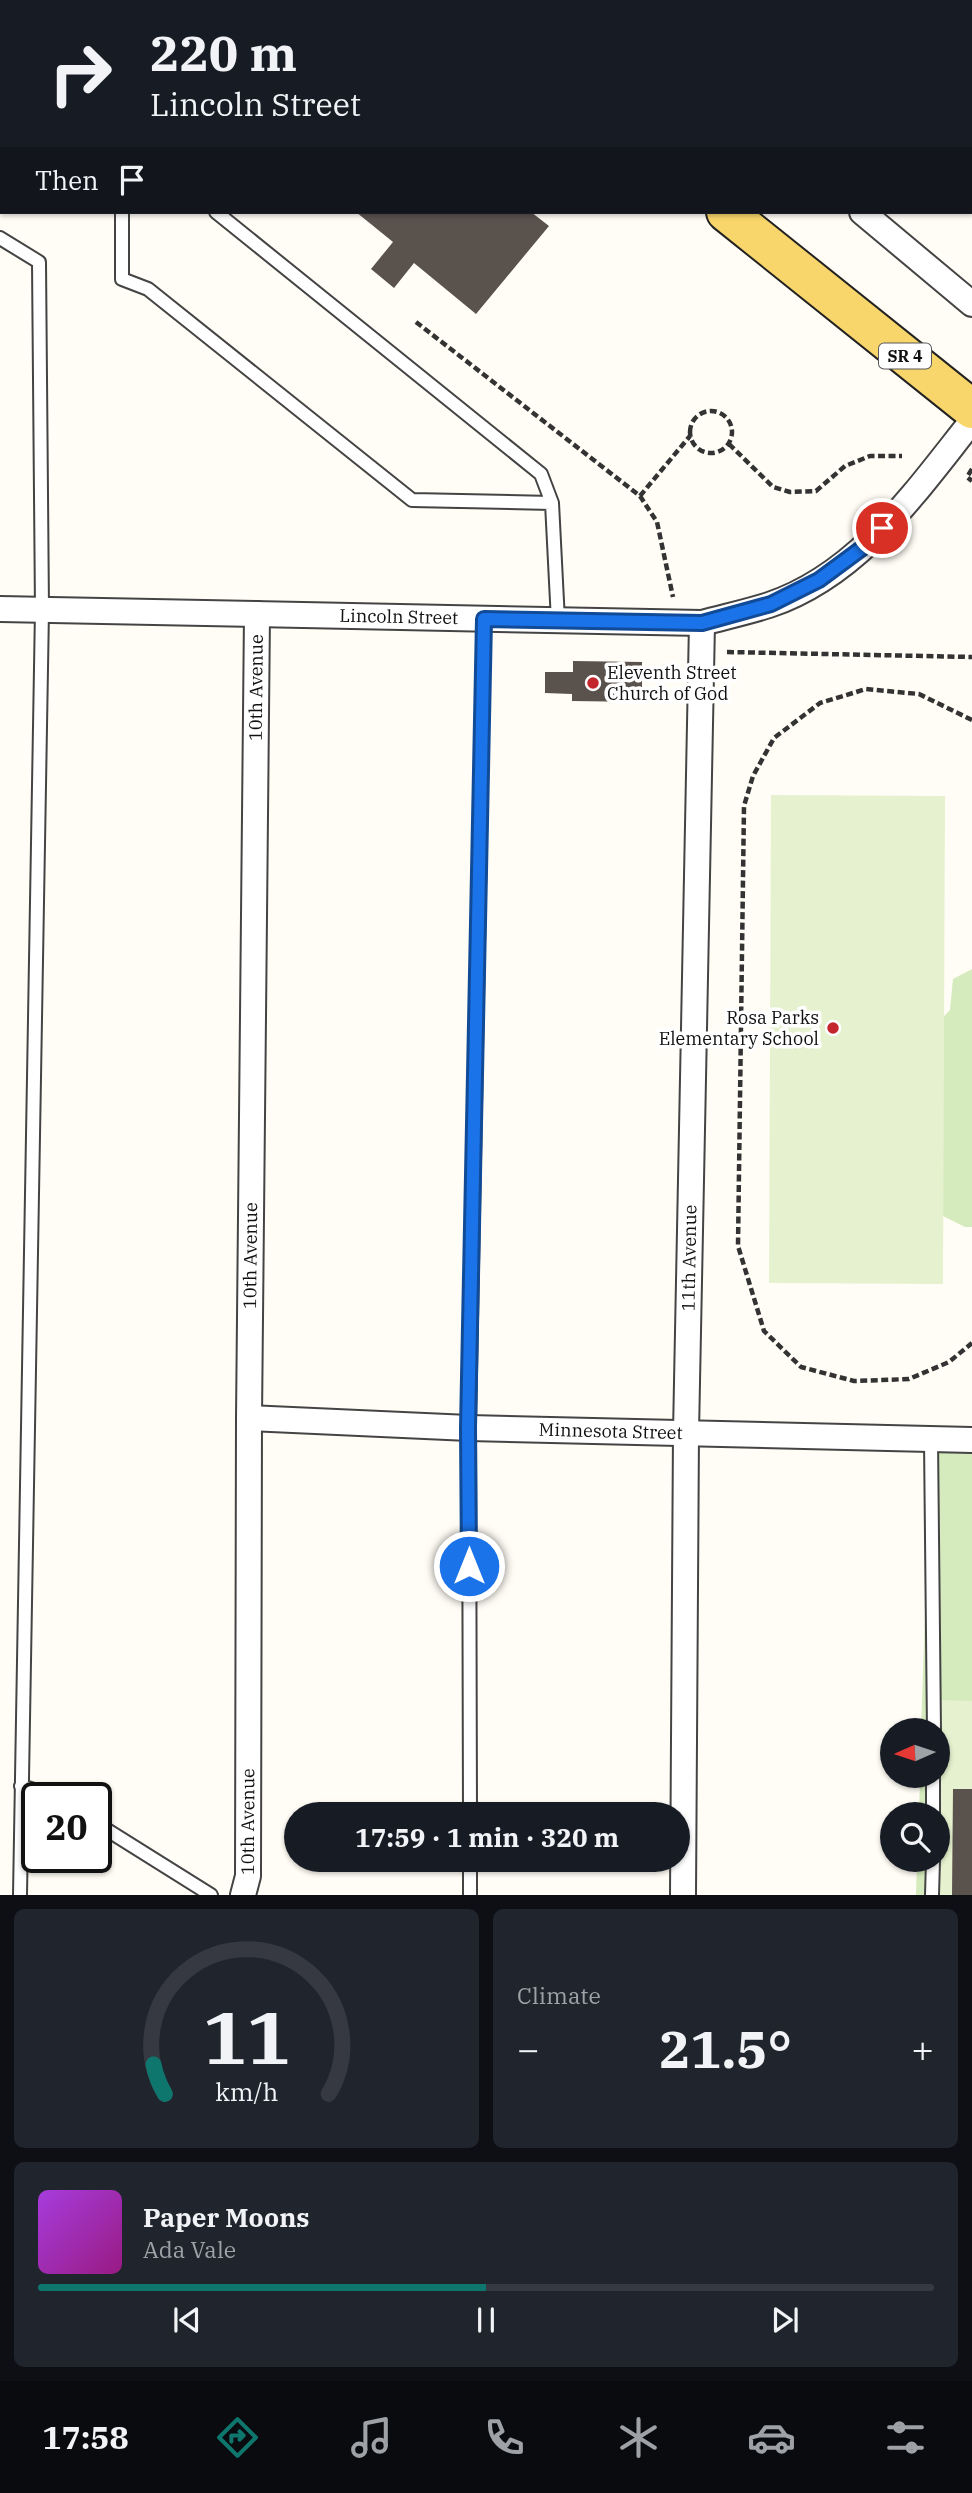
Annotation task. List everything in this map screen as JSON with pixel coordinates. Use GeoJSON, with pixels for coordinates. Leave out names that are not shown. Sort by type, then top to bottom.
{"type":"FeatureCollection","features":[{"type":"Feature","properties":{"kind":"main road","name":"SR 4"},"geometry":{"type":"LineString","coordinates":[[728,214],[972,409]]}},
{"type":"Feature","properties":{"kind":"street"},"geometry":{"type":"LineString","coordinates":[[864,214],[972,304]]}},
{"type":"Feature","properties":{"kind":"street","name":"Lincoln Street"},"geometry":{"type":"LineString","coordinates":[[0,609],[702,623],[771,604],[819,580],[845,563],[899,510],[972,421]]}},
{"type":"Feature","properties":{"kind":"street","name":"10th Avenue"},"geometry":{"type":"LineString","coordinates":[[243,1895],[248,1876],[249,1418],[257,614]]}},
{"type":"Feature","properties":{"kind":"street","name":"11th Avenue"},"geometry":{"type":"LineString","coordinates":[[683,1895],[686,1433],[702,623]]}},
{"type":"Feature","properties":{"kind":"street","name":"Minnesota Street"},"geometry":{"type":"LineString","coordinates":[[249,1418],[468,1428],[972,1440]]}},
{"type":"Feature","properties":{"kind":"lane"},"geometry":{"type":"LineString","coordinates":[[122,214],[122,279],[148,289],[412,500],[552,503]]}},
{"type":"Feature","properties":{"kind":"lane"},"geometry":{"type":"LineString","coordinates":[[218,214],[541,474],[552,503],[558,621]]}},
{"type":"Feature","properties":{"kind":"lane"},"geometry":{"type":"LineString","coordinates":[[0,238],[39,262],[41,610],[21,1782]]}},
{"type":"Feature","properties":{"kind":"lane"},"geometry":{"type":"LineString","coordinates":[[470,1802],[468,1428],[484,619]]}},
{"type":"Feature","properties":{"kind":"lane"},"geometry":{"type":"LineString","coordinates":[[931,1440],[934,1718]]}},
{"type":"Feature","properties":{"kind":"lane"},"geometry":{"type":"LineString","coordinates":[[20,1895],[21,1786]]}},
{"type":"Feature","properties":{"kind":"lane"},"geometry":{"type":"LineString","coordinates":[[112,1833],[211,1895]]}},
{"type":"Feature","properties":{"kind":"lane"},"geometry":{"type":"LineString","coordinates":[[470,1872],[470,1895]]}},
{"type":"Feature","properties":{"kind":"lane"},"geometry":{"type":"LineString","coordinates":[[932,1895],[933,1872]]}},
{"type":"Feature","properties":{"kind":"path"},"geometry":{"type":"LineString","coordinates":[[416,322],[639,496],[657,522],[673,598]]}},
{"type":"Feature","properties":{"kind":"path"},"geometry":{"type":"LineString","coordinates":[[639,496],[690,436],[692,422],[696,416],[709,410],[723,413],[733,431],[729,444],[718,452],[703,452],[697,448],[690,436]]}},
{"type":"Feature","properties":{"kind":"path"},"geometry":{"type":"LineString","coordinates":[[729,444],[773,487],[790,492],[816,491],[845,466],[870,456],[902,456]]}},
{"type":"Feature","properties":{"kind":"path"},"geometry":{"type":"LineString","coordinates":[[972,469],[967,477],[972,481]]}},
{"type":"Feature","properties":{"kind":"path"},"geometry":{"type":"LineString","coordinates":[[726,652],[972,657]]}},
{"type":"Feature","properties":{"kind":"path"},"geometry":{"type":"LineString","coordinates":[[972,720],[919,694],[866,690],[820,703],[774,738],[753,776],[744,806],[738,1246],[764,1331],[801,1367],[855,1381],[909,1379],[949,1362],[972,1343]]}},
{"type":"Feature","properties":{"kind":"green space"},"geometry":{"type":"Polygon","coordinates":[[[771,795],[945,796],[943,1284],[769,1283],[771,795]]]}},
{"type":"Feature","properties":{"kind":"green space"},"geometry":{"type":"Polygon","coordinates":[[[972,969],[972,1227],[965,1227],[941,1215],[924,1037],[950,1010],[953,979],[972,969]]]}},
{"type":"Feature","properties":{"kind":"green space"},"geometry":{"type":"Polygon","coordinates":[[[931,1440],[972,1440],[972,1894],[916,1895],[917,1872],[950,1872],[950,1802],[919,1802],[920,1788],[950,1788],[950,1718],[921,1718],[931,1440]]]}},
{"type":"Feature","properties":{"kind":"green space"},"geometry":{"type":"Polygon","coordinates":[[[934,1700],[972,1701],[972,1894],[932,1895],[935,1872],[950,1872],[950,1802],[940,1802],[940,1788],[950,1788],[950,1718],[936,1718],[934,1700]]]}},
{"type":"Feature","properties":{"kind":"building"},"geometry":{"type":"Polygon","coordinates":[[[358,214],[534,214],[549,226],[476,314],[414,263],[394,288],[371,269],[393,242],[358,214]]]}},
{"type":"Feature","properties":{"kind":"building","name":"Eleventh Street Church of God"},"geometry":{"type":"Polygon","coordinates":[[[573,661],[642,662],[642,702],[572,701],[572,694],[545,693],[545,672],[573,672],[573,661]]]}},
{"type":"Feature","properties":{"kind":"building"},"geometry":{"type":"Polygon","coordinates":[[[953,1789],[972,1789],[972,1895],[952,1895],[953,1789]]]}},
{"type":"Feature","properties":{"kind":"place","name":"Eleventh Street Church of God"},"geometry":{"type":"Point","coordinates":[593,683]}},
{"type":"Feature","properties":{"kind":"place","name":"Rosa Parks Elementary School"},"geometry":{"type":"Point","coordinates":[833,1028]}},
{"type":"Feature","properties":{"kind":"route"},"geometry":{"type":"LineString","coordinates":[[469,1566],[468,1428],[484,619],[702,623],[771,604],[819,580],[845,563],[882,528]]}}]}
